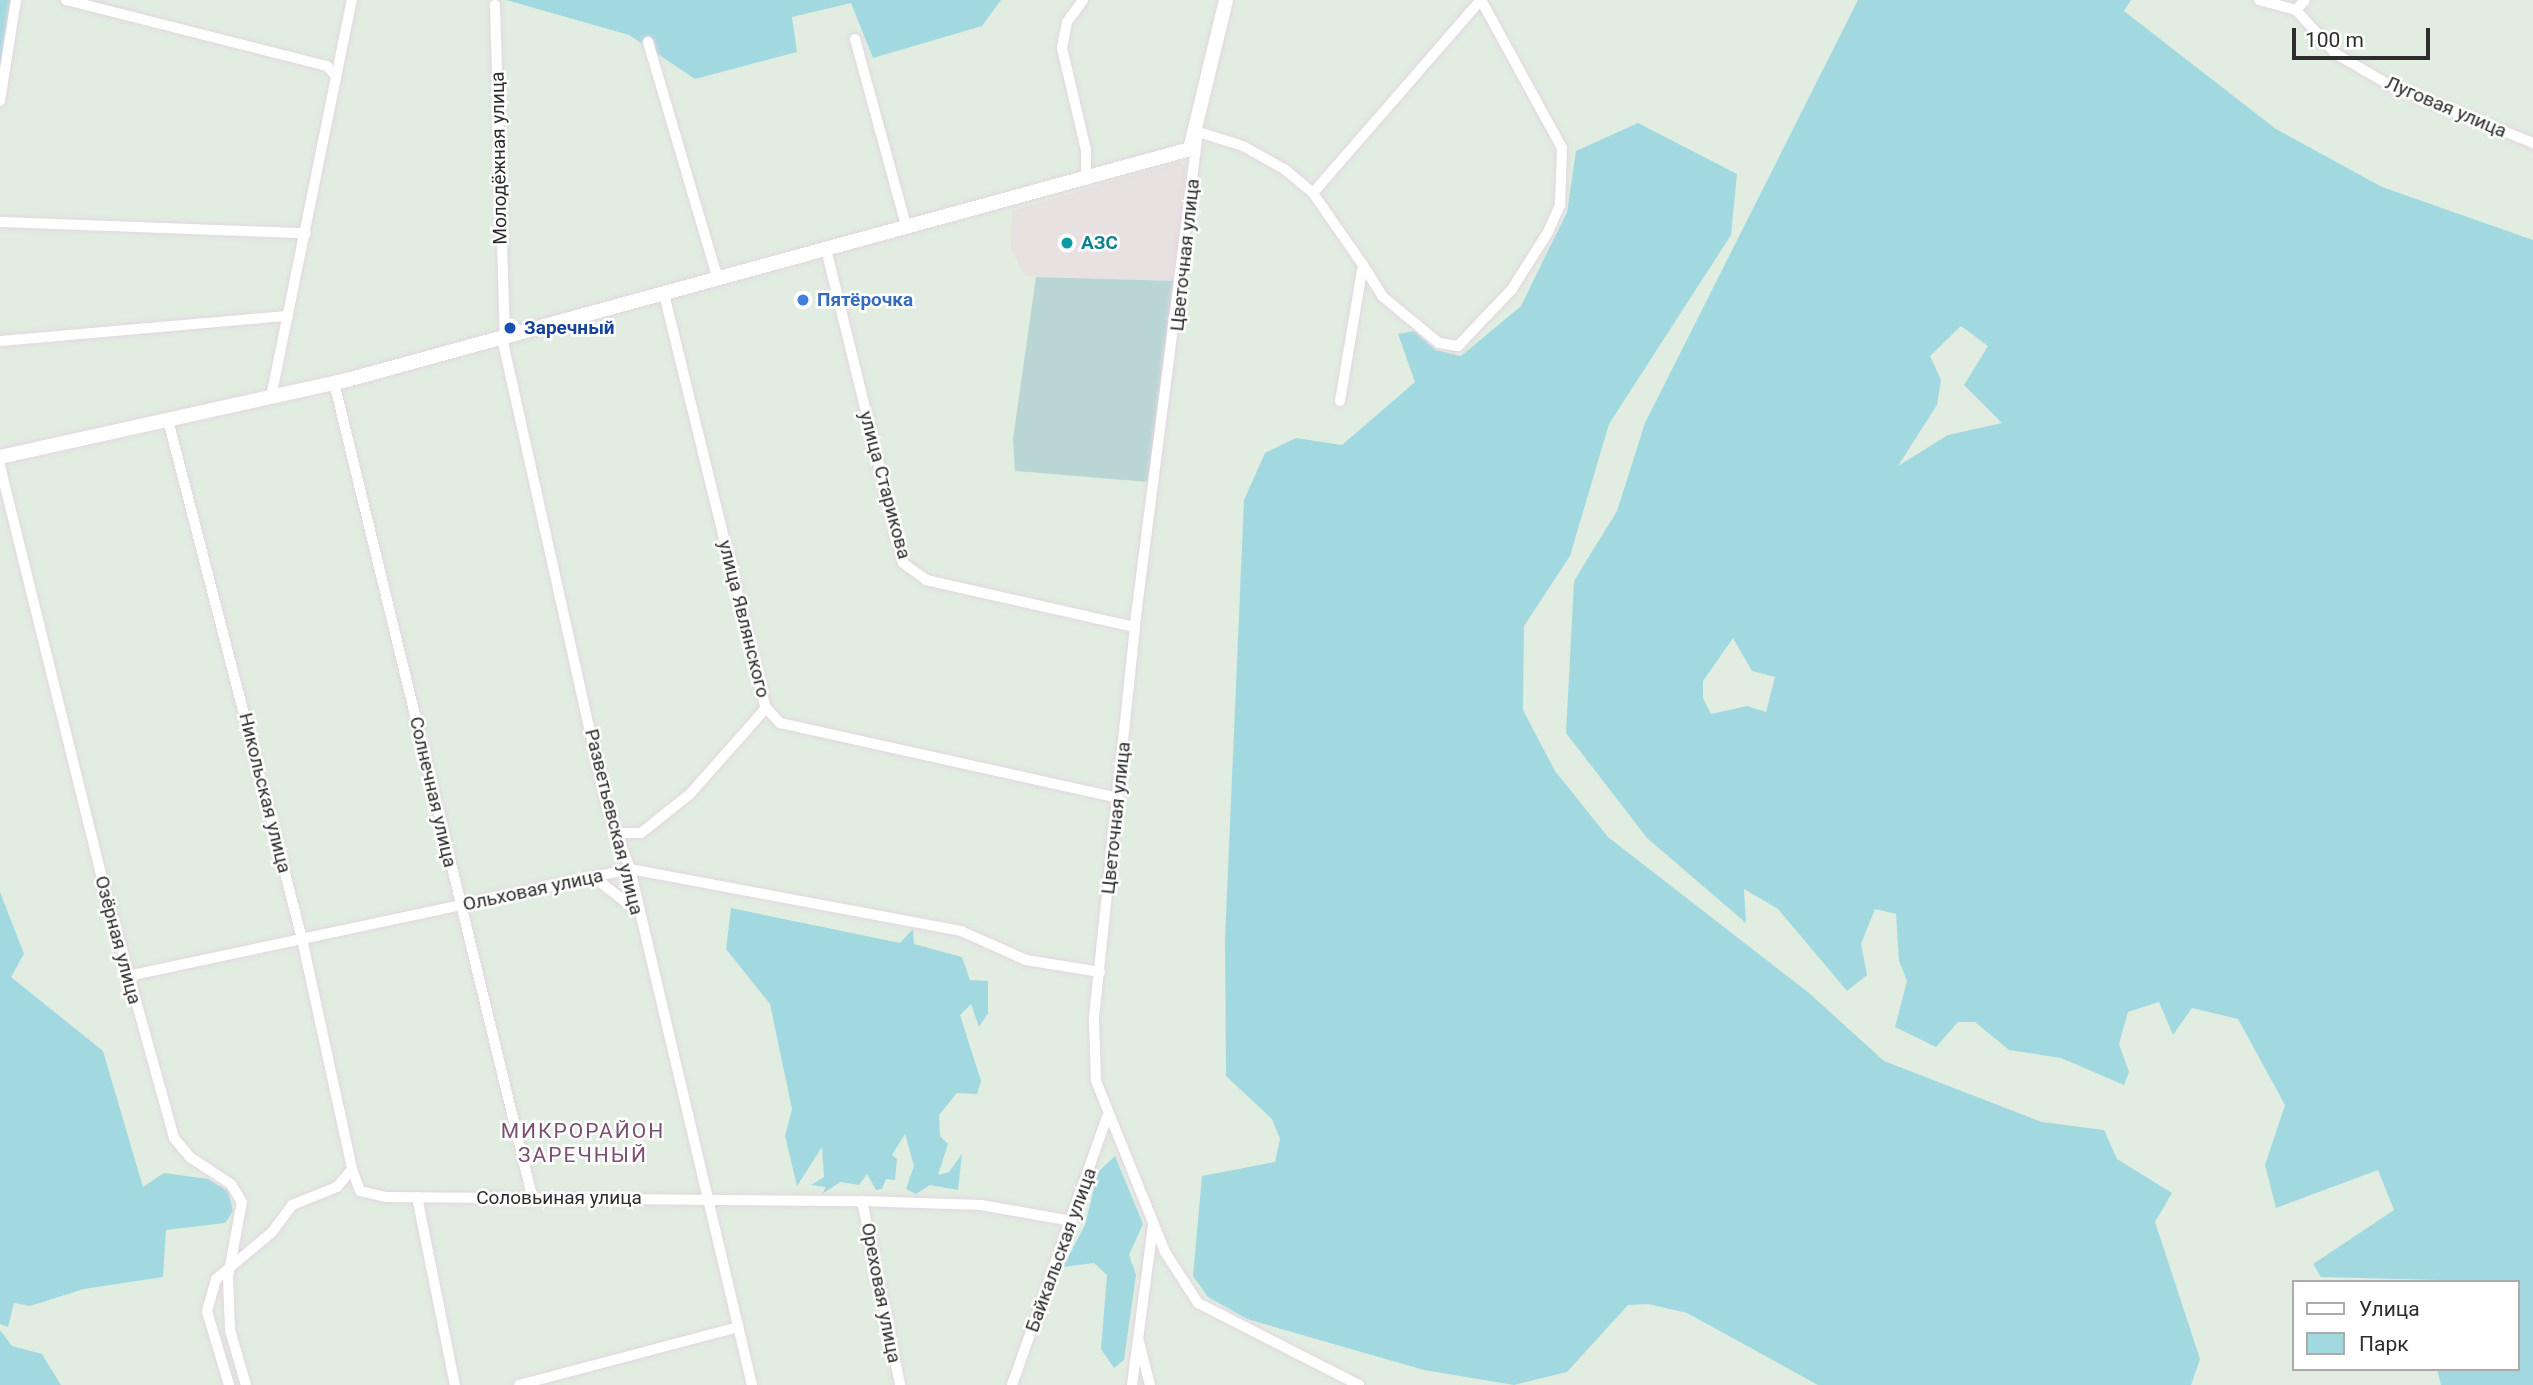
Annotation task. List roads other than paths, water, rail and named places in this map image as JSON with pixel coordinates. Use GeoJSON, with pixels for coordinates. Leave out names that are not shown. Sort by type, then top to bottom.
{"type":"FeatureCollection","features":[{"type":"Feature","properties":{"kind":"street"},"geometry":{"type":"LineString","coordinates":[[0,101],[16,0]]}},
{"type":"Feature","properties":{"kind":"street"},"geometry":{"type":"LineString","coordinates":[[66,0],[327,66],[335,75]]}},
{"type":"Feature","properties":{"kind":"street"},"geometry":{"type":"LineString","coordinates":[[271,397],[352,0]]}},
{"type":"Feature","properties":{"kind":"street"},"geometry":{"type":"LineString","coordinates":[[1083,0],[1067,22],[1062,48],[1086,150],[1086,180]]}},
{"type":"Feature","properties":{"kind":"street","name":"Цветочная улица"},"geometry":{"type":"LineString","coordinates":[[1226,0],[1198,132],[1135,627],[1100,972],[1096,1081],[1107,1115],[1154,1224],[1198,1303],[1359,1385]]}},
{"type":"Feature","properties":{"kind":"street"},"geometry":{"type":"LineString","coordinates":[[0,457],[334,382],[827,253],[1190,149],[1198,132],[1243,146],[1313,193],[1382,296],[1439,343],[1458,346],[1512,289],[1548,232],[1560,205],[1562,148],[1481,0],[1313,193]]}},
{"type":"Feature","properties":{"kind":"street"},"geometry":{"type":"LineString","coordinates":[[2259,0],[2296,10],[2305,0]]}},
{"type":"Feature","properties":{"kind":"street","name":"Молодёжная улица"},"geometry":{"type":"LineString","coordinates":[[495,5],[503,338]]}},
{"type":"Feature","properties":{"kind":"street","name":"Луговая улица"},"geometry":{"type":"LineString","coordinates":[[2296,10],[2336,54],[2395,88],[2533,143]]}},
{"type":"Feature","properties":{"kind":"street"},"geometry":{"type":"LineString","coordinates":[[855,39],[907,229]]}},
{"type":"Feature","properties":{"kind":"street"},"geometry":{"type":"LineString","coordinates":[[648,42],[718,280]]}},
{"type":"Feature","properties":{"kind":"street"},"geometry":{"type":"LineString","coordinates":[[0,222],[306,233]]}},
{"type":"Feature","properties":{"kind":"street","name":"улица Старикова"},"geometry":{"type":"LineString","coordinates":[[827,253],[903,563],[926,580],[1135,627]]}},
{"type":"Feature","properties":{"kind":"street"},"geometry":{"type":"LineString","coordinates":[[1340,401],[1363,265]]}},
{"type":"Feature","properties":{"kind":"street","name":"улица Являнского"},"geometry":{"type":"LineString","coordinates":[[664,295],[765,708],[780,723],[1119,798]]}},
{"type":"Feature","properties":{"kind":"street"},"geometry":{"type":"LineString","coordinates":[[0,341],[288,316]]}},
{"type":"Feature","properties":{"kind":"street","name":"Разветьевская улица"},"geometry":{"type":"LineString","coordinates":[[503,338],[617,833],[630,869],[637,912],[752,1385]]}},
{"type":"Feature","properties":{"kind":"street","name":"Солнечная улица"},"geometry":{"type":"LineString","coordinates":[[334,382],[533,1200]]}},
{"type":"Feature","properties":{"kind":"street","name":"Никольская улица"},"geometry":{"type":"LineString","coordinates":[[168,420],[302,939],[352,1169]]}},
{"type":"Feature","properties":{"kind":"street","name":"Озёрная улица"},"geometry":{"type":"LineString","coordinates":[[0,466],[128,976],[174,1138],[239,1193],[240,1237],[232,1264],[230,1330],[246,1385]]}},
{"type":"Feature","properties":{"kind":"street"},"geometry":{"type":"LineString","coordinates":[[617,833],[641,833],[690,794],[765,708]]}},
{"type":"Feature","properties":{"kind":"street","name":"Ольховая улица"},"geometry":{"type":"LineString","coordinates":[[128,976],[630,869],[961,932],[1026,960],[1100,972]]}},
{"type":"Feature","properties":{"kind":"street"},"geometry":{"type":"LineString","coordinates":[[594,878],[637,912]]}},
{"type":"Feature","properties":{"kind":"street","name":"Байкальская улица"},"geometry":{"type":"LineString","coordinates":[[1012,1385],[1072,1221],[1107,1115]]}},
{"type":"Feature","properties":{"kind":"street"},"geometry":{"type":"LineString","coordinates":[[229,1385],[207,1311],[216,1279],[272,1232],[292,1205],[337,1188],[352,1169]]}},
{"type":"Feature","properties":{"kind":"street","name":"Соловьиная улица"},"geometry":{"type":"LineString","coordinates":[[352,1169],[355,1185],[369,1195],[533,1200],[708,1196],[981,1205],[1072,1221]]}},
{"type":"Feature","properties":{"kind":"street"},"geometry":{"type":"LineString","coordinates":[[417,1197],[455,1385]]}},
{"type":"Feature","properties":{"kind":"street","name":"Ореховая улица"},"geometry":{"type":"LineString","coordinates":[[862,1201],[900,1385]]}},
{"type":"Feature","properties":{"kind":"street"},"geometry":{"type":"LineString","coordinates":[[1132,1385],[1154,1224]]}},
{"type":"Feature","properties":{"kind":"street"},"geometry":{"type":"LineString","coordinates":[[519,1385],[738,1328]]}},
{"type":"Feature","properties":{"kind":"street"},"geometry":{"type":"LineString","coordinates":[[1137,1335],[1150,1385]]}},
{"type":"Feature","properties":{"kind":"place","name":"АЗС"},"geometry":{"type":"Point","coordinates":[1067,243]}},
{"type":"Feature","properties":{"kind":"place","name":"Пятёрочка"},"geometry":{"type":"Point","coordinates":[803,300]}},
{"type":"Feature","properties":{"kind":"place","name":"Заречный"},"geometry":{"type":"Point","coordinates":[510,328]}},
{"type":"Feature","properties":{"kind":"district","name":"МИКРОРАЙОН ЗАРЕЧНЫЙ"},"geometry":{"type":"Point","coordinates":[583,1143]}}]}
